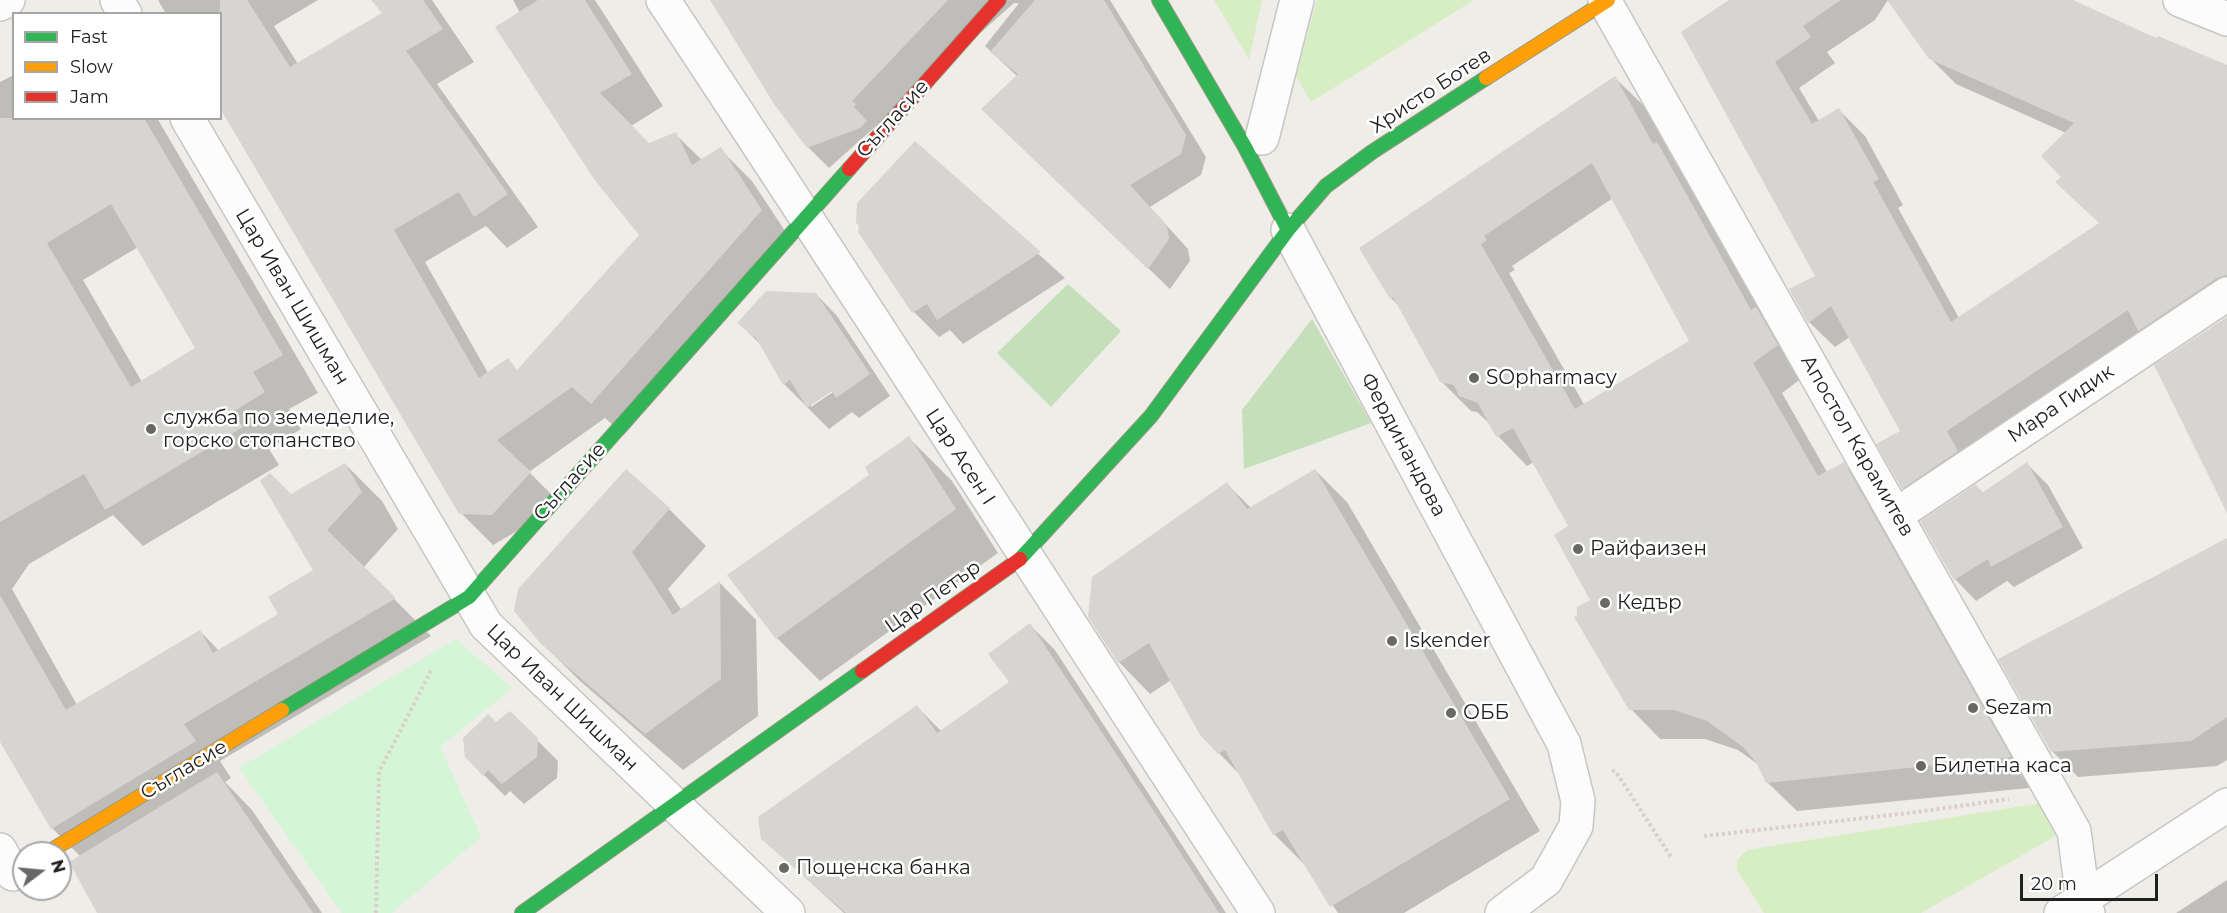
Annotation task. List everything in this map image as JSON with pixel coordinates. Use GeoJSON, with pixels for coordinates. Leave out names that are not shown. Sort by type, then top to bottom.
{"type":"FeatureCollection","features":[{"type":"Feature","properties":{"kind":"street"},"geometry":{"type":"LineString","coordinates":[[0,4],[8,0]]}},
{"type":"Feature","properties":{"kind":"street","name":"Цар Асен I"},"geometry":{"type":"LineString","coordinates":[[663,0],[806,216],[1024,556],[1258,913]]}},
{"type":"Feature","properties":{"kind":"street","name":"Съгласие"},"geometry":{"type":"LineString","coordinates":[[67,841],[469,597],[999,0]]}},
{"type":"Feature","properties":{"kind":"street","name":"Фердинандова"},"geometry":{"type":"LineString","coordinates":[[1159,0],[1245,147],[1564,744],[1578,801],[1576,826],[1546,880],[1515,904]]}},
{"type":"Feature","properties":{"kind":"street"},"geometry":{"type":"LineString","coordinates":[[1262,138],[1297,0]]}},
{"type":"Feature","properties":{"kind":"street"},"geometry":{"type":"LineString","coordinates":[[2180,0],[2227,19]]}},
{"type":"Feature","properties":{"kind":"street","name":"Христо Ботев"},"geometry":{"type":"LineString","coordinates":[[1288,230],[1326,186],[1358,162],[1606,1]]}},
{"type":"Feature","properties":{"kind":"street","name":"Апостол Карамитев"},"geometry":{"type":"LineString","coordinates":[[1606,1],[2074,831],[2077,908]]}},
{"type":"Feature","properties":{"kind":"street","name":"Цар Иван Шишман"},"geometry":{"type":"LineString","coordinates":[[188,120],[486,625],[788,913]]}},
{"type":"Feature","properties":{"kind":"street","name":"Цар Петър"},"geometry":{"type":"LineString","coordinates":[[522,913],[672,804],[1024,556],[1151,416],[1288,230]]}},
{"type":"Feature","properties":{"kind":"street","name":"Мара Гидик"},"geometry":{"type":"LineString","coordinates":[[1896,515],[2227,294]]}},
{"type":"Feature","properties":{"kind":"street"},"geometry":{"type":"LineString","coordinates":[[2077,908],[2227,805]]}},
{"type":"Feature","properties":{"kind":"path"},"geometry":{"type":"LineString","coordinates":[[376,913],[379,772],[437,659]]}},
{"type":"Feature","properties":{"kind":"path"},"geometry":{"type":"LineString","coordinates":[[1564,744],[1616,772],[1671,857]]}},
{"type":"Feature","properties":{"kind":"path"},"geometry":{"type":"LineString","coordinates":[[1704,836],[1909,813],[2051,792]]}},
{"type":"Feature","properties":{"kind":"green space"},"geometry":{"type":"Polygon","coordinates":[[[1214,0],[1262,0],[1249,59],[1214,0]]]}},
{"type":"Feature","properties":{"kind":"green space"},"geometry":{"type":"Polygon","coordinates":[[[1317,0],[1474,0],[1311,102],[1296,76],[1317,0]]]}},
{"type":"Feature","properties":{"kind":"green space"},"geometry":{"type":"Polygon","coordinates":[[[1068,284],[1121,331],[1051,407],[997,353],[1068,284]]]}},
{"type":"Feature","properties":{"kind":"green space"},"geometry":{"type":"Polygon","coordinates":[[[1312,319],[1371,423],[1244,469],[1242,410],[1312,319]]]}},
{"type":"Feature","properties":{"kind":"green space"},"geometry":{"type":"Polygon","coordinates":[[[456,639],[512,688],[440,747],[481,837],[392,913],[342,913],[239,768],[456,639]]]}},
{"type":"Feature","properties":{"kind":"green space"},"geometry":{"type":"Polygon","coordinates":[[[2042,803],[2059,834],[1921,913],[1764,913],[1737,870],[1737,860],[1747,850],[2042,803]]]}},
{"type":"Feature","properties":{"kind":"building"},"geometry":{"type":"Polygon","coordinates":[[[220,0],[247,0],[290,67],[382,13],[371,0],[423,0],[443,29],[406,51],[508,194],[474,217],[459,192],[394,230],[479,378],[508,358],[517,370],[639,235],[594,179],[495,27],[538,0],[585,0],[632,74],[600,93],[649,143],[676,132],[692,165],[721,147],[762,210],[591,404],[572,387],[497,440],[531,472],[492,515],[459,514],[222,111],[222,12],[220,12],[220,0]]]}},
{"type":"Feature","properties":{"kind":"building"},"geometry":{"type":"Polygon","coordinates":[[[710,0],[948,0],[852,101],[856,104],[854,107],[867,121],[860,128],[807,148],[774,104],[710,0]]]}},
{"type":"Feature","properties":{"kind":"building"},"geometry":{"type":"Polygon","coordinates":[[[1035,0],[1104,0],[1186,135],[1181,154],[1130,185],[1167,226],[1169,239],[1148,269],[981,109],[1018,74],[990,52],[1035,0]]]}},
{"type":"Feature","properties":{"kind":"building"},"geometry":{"type":"Polygon","coordinates":[[[1729,0],[1841,0],[1803,26],[1811,37],[1775,62],[1812,124],[1839,108],[1879,179],[1873,182],[1951,322],[2099,223],[2055,182],[2061,177],[2041,156],[2074,123],[1929,59],[1887,0],[2073,0],[2156,38],[2158,36],[2227,65],[2227,275],[2217,278],[2138,331],[2128,310],[1947,431],[1958,451],[1902,489],[1876,444],[1900,431],[1831,306],[1808,323],[1789,289],[1815,276],[1681,32],[1729,0]]]}},
{"type":"Feature","properties":{"kind":"building"},"geometry":{"type":"Polygon","coordinates":[[[1615,76],[1653,144],[1657,142],[1751,310],[1756,307],[1778,345],[1753,363],[1818,476],[1844,462],[2011,757],[1766,783],[1756,762],[1743,747],[1707,721],[1674,710],[1629,710],[1574,617],[1577,615],[1577,607],[1590,600],[1554,535],[1568,526],[1513,428],[1496,437],[1478,403],[1459,396],[1454,385],[1440,382],[1393,297],[1390,299],[1359,248],[1615,76]],[[1592,163],[1484,236],[1487,240],[1481,244],[1575,409],[1689,341],[1592,163]]]}},
{"type":"Feature","properties":{"kind":"building"},"geometry":{"type":"Polygon","coordinates":[[[0,118],[12,118],[12,120],[145,120],[283,355],[253,372],[265,392],[233,412],[243,427],[105,510],[84,474],[0,522],[0,118]],[[111,204],[47,243],[131,387],[195,348],[111,204]]]}},
{"type":"Feature","properties":{"kind":"building"},"geometry":{"type":"Polygon","coordinates":[[[915,141],[1041,252],[937,320],[927,304],[912,313],[858,232],[859,226],[856,223],[857,203],[915,141]]]}},
{"type":"Feature","properties":{"kind":"building"},"geometry":{"type":"Polygon","coordinates":[[[766,291],[816,293],[870,374],[836,398],[832,391],[807,408],[790,380],[783,385],[756,338],[737,323],[766,291]]]}},
{"type":"Feature","properties":{"kind":"building"},"geometry":{"type":"Polygon","coordinates":[[[2227,317],[2227,513],[2154,365],[2227,317]]]}},
{"type":"Feature","properties":{"kind":"building"},"geometry":{"type":"Polygon","coordinates":[[[909,436],[956,509],[776,639],[727,575],[869,475],[865,467],[909,436]]]}},
{"type":"Feature","properties":{"kind":"building"},"geometry":{"type":"Polygon","coordinates":[[[2027,462],[2063,527],[1991,567],[1988,559],[1954,580],[1920,521],[1976,484],[1982,493],[2027,462]]]}},
{"type":"Feature","properties":{"kind":"building"},"geometry":{"type":"Polygon","coordinates":[[[345,463],[362,492],[327,530],[396,598],[184,724],[196,741],[51,829],[0,742],[0,595],[66,710],[200,630],[213,653],[278,614],[268,597],[313,570],[260,481],[270,473],[291,494],[345,463]]]}},
{"type":"Feature","properties":{"kind":"building"},"geometry":{"type":"Polygon","coordinates":[[[626,469],[670,508],[632,552],[673,615],[720,581],[721,679],[645,734],[540,643],[514,611],[518,589],[626,469]]]}},
{"type":"Feature","properties":{"kind":"building"},"geometry":{"type":"Polygon","coordinates":[[[1315,469],[1510,799],[1330,907],[1283,830],[1273,835],[1225,750],[1218,754],[1200,735],[1149,643],[1118,663],[1088,617],[1092,577],[1227,482],[1247,509],[1315,469]]]}},
{"type":"Feature","properties":{"kind":"building"},"geometry":{"type":"Polygon","coordinates":[[[2227,538],[2227,717],[2191,741],[2051,752],[1998,659],[2227,538]]]}},
{"type":"Feature","properties":{"kind":"building"},"geometry":{"type":"Polygon","coordinates":[[[1030,623],[1219,913],[846,913],[761,839],[758,817],[917,705],[937,733],[1009,682],[988,654],[1030,623]]]}},
{"type":"Feature","properties":{"kind":"building"},"geometry":{"type":"Polygon","coordinates":[[[510,711],[538,738],[537,757],[502,784],[488,770],[483,776],[465,757],[463,738],[488,714],[496,722],[510,711]]]}},
{"type":"Feature","properties":{"kind":"building"},"geometry":{"type":"Polygon","coordinates":[[[217,772],[313,913],[97,913],[72,867],[72,860],[217,772]]]}},
{"type":"Feature","properties":{"kind":"traffic: fast"},"geometry":{"type":"LineString","coordinates":[[1159,0],[1245,147],[1288,230]]}},
{"type":"Feature","properties":{"kind":"traffic: fast"},"geometry":{"type":"LineString","coordinates":[[1020,559],[1151,416],[1288,230],[1326,186],[1372,152],[1486,78]]}},
{"type":"Feature","properties":{"kind":"traffic: fast"},"geometry":{"type":"LineString","coordinates":[[282,710],[469,597],[849,169]]}},
{"type":"Feature","properties":{"kind":"traffic: fast"},"geometry":{"type":"LineString","coordinates":[[522,913],[862,671]]}},
{"type":"Feature","properties":{"kind":"traffic: slow"},"geometry":{"type":"LineString","coordinates":[[1486,78],[1608,0]]}},
{"type":"Feature","properties":{"kind":"traffic: slow"},"geometry":{"type":"LineString","coordinates":[[67,841],[282,710]]}},
{"type":"Feature","properties":{"kind":"traffic: jam"},"geometry":{"type":"LineString","coordinates":[[849,169],[999,0]]}},
{"type":"Feature","properties":{"kind":"traffic: jam"},"geometry":{"type":"LineString","coordinates":[[862,671],[1020,559]]}},
{"type":"Feature","properties":{"kind":"place","name":"SOpharmacy"},"geometry":{"type":"Point","coordinates":[1474,378]}},
{"type":"Feature","properties":{"kind":"place","name":"служба по земеделие, горско стопанство"},"geometry":{"type":"Point","coordinates":[151,429]}},
{"type":"Feature","properties":{"kind":"place","name":"Райфаизен"},"geometry":{"type":"Point","coordinates":[1578,549]}},
{"type":"Feature","properties":{"kind":"place","name":"Кедър"},"geometry":{"type":"Point","coordinates":[1605,603]}},
{"type":"Feature","properties":{"kind":"place","name":"Iskender"},"geometry":{"type":"Point","coordinates":[1392,641]}},
{"type":"Feature","properties":{"kind":"place","name":"Sezam"},"geometry":{"type":"Point","coordinates":[1973,708]}},
{"type":"Feature","properties":{"kind":"place","name":"ОББ"},"geometry":{"type":"Point","coordinates":[1451,713]}},
{"type":"Feature","properties":{"kind":"place","name":"Билетна каса"},"geometry":{"type":"Point","coordinates":[1921,766]}},
{"type":"Feature","properties":{"kind":"place","name":"Пощенска банка"},"geometry":{"type":"Point","coordinates":[784,868]}}]}
